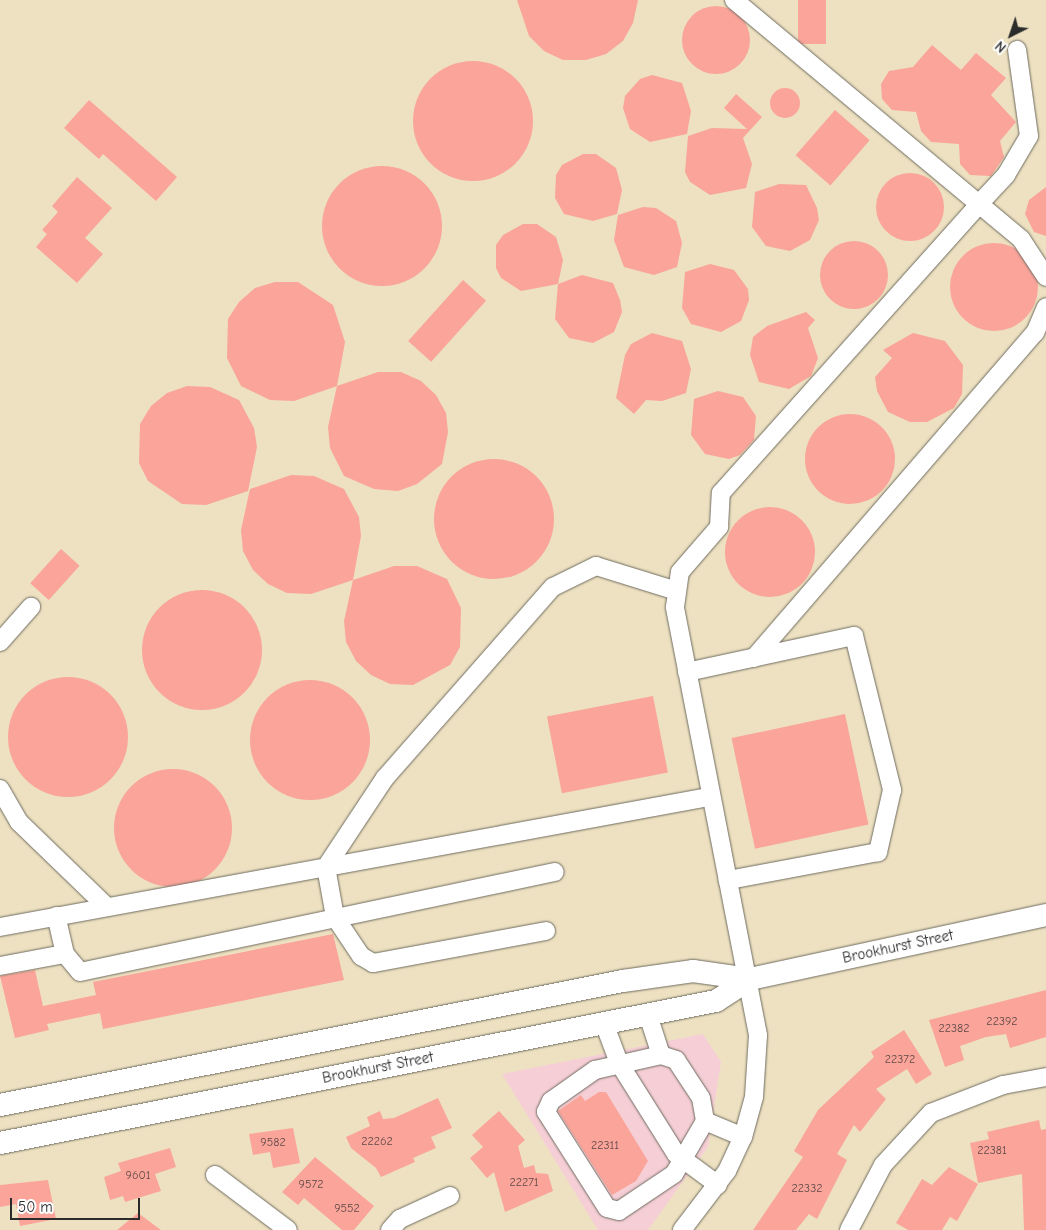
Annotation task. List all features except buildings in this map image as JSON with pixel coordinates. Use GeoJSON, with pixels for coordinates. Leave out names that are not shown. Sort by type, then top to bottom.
{"type":"FeatureCollection","features":[{"type":"Feature","properties":{"kind":"main road","name":"Brookhurst Street"},"geometry":{"type":"LineString","coordinates":[[0,1105],[622,982],[693,971],[750,979],[1046,915]]}},
{"type":"Feature","properties":{"kind":"main road","name":"Brookhurst Street"},"geometry":{"type":"LineString","coordinates":[[0,1143],[716,1001],[750,979]]}},
{"type":"Feature","properties":{"kind":"street"},"geometry":{"type":"LineString","coordinates":[[734,0],[1021,239],[1046,277]]}},
{"type":"Feature","properties":{"kind":"street"},"geometry":{"type":"LineString","coordinates":[[682,1230],[718,1184],[743,1137],[754,1097],[758,1035],[750,979],[709,797],[675,607],[680,572],[719,527],[721,493],[1006,175],[1029,136],[1017,50]]}},
{"type":"Feature","properties":{"kind":"street"},"geometry":{"type":"LineString","coordinates":[[754,658],[1035,333],[1046,307]]}},
{"type":"Feature","properties":{"kind":"street"},"geometry":{"type":"LineString","coordinates":[[546,931],[373,963],[361,956],[335,917],[326,867],[385,778],[553,586],[596,566],[677,591]]}},
{"type":"Feature","properties":{"kind":"street"},"geometry":{"type":"LineString","coordinates":[[0,642],[30,607]]}},
{"type":"Feature","properties":{"kind":"street"},"geometry":{"type":"LineString","coordinates":[[687,672],[854,636],[892,790],[878,852],[728,880]]}},
{"type":"Feature","properties":{"kind":"street"},"geometry":{"type":"LineString","coordinates":[[0,789],[19,822],[107,907]]}},
{"type":"Feature","properties":{"kind":"street"},"geometry":{"type":"LineString","coordinates":[[0,927],[709,797]]}},
{"type":"Feature","properties":{"kind":"street"},"geometry":{"type":"LineString","coordinates":[[56,916],[65,954],[80,972],[555,872]]}},
{"type":"Feature","properties":{"kind":"street"},"geometry":{"type":"LineString","coordinates":[[0,966],[65,954]]}},
{"type":"Feature","properties":{"kind":"street"},"geometry":{"type":"LineString","coordinates":[[648,1015],[661,1055]]}},
{"type":"Feature","properties":{"kind":"street"},"geometry":{"type":"LineString","coordinates":[[604,1024],[618,1063],[684,1163],[718,1184]]}},
{"type":"Feature","properties":{"kind":"street"},"geometry":{"type":"LineString","coordinates":[[661,1055],[676,1060],[701,1098],[704,1121],[684,1163],[674,1174],[619,1211],[608,1208],[546,1112],[551,1101],[594,1070],[618,1063],[661,1055]]}},
{"type":"Feature","properties":{"kind":"street"},"geometry":{"type":"LineString","coordinates":[[849,1230],[883,1165],[931,1113],[1003,1085],[1046,1077]]}},
{"type":"Feature","properties":{"kind":"street"},"geometry":{"type":"LineString","coordinates":[[704,1121],[743,1137]]}},
{"type":"Feature","properties":{"kind":"street"},"geometry":{"type":"LineString","coordinates":[[215,1175],[288,1230]]}},
{"type":"Feature","properties":{"kind":"street"},"geometry":{"type":"LineString","coordinates":[[390,1230],[400,1219],[450,1196]]}},
{"type":"Feature","properties":{"kind":"shaded area"},"geometry":{"type":"Polygon","coordinates":[[[703,1034],[721,1062],[708,1147],[648,1230],[598,1230],[502,1074],[703,1034]]]}}]}
